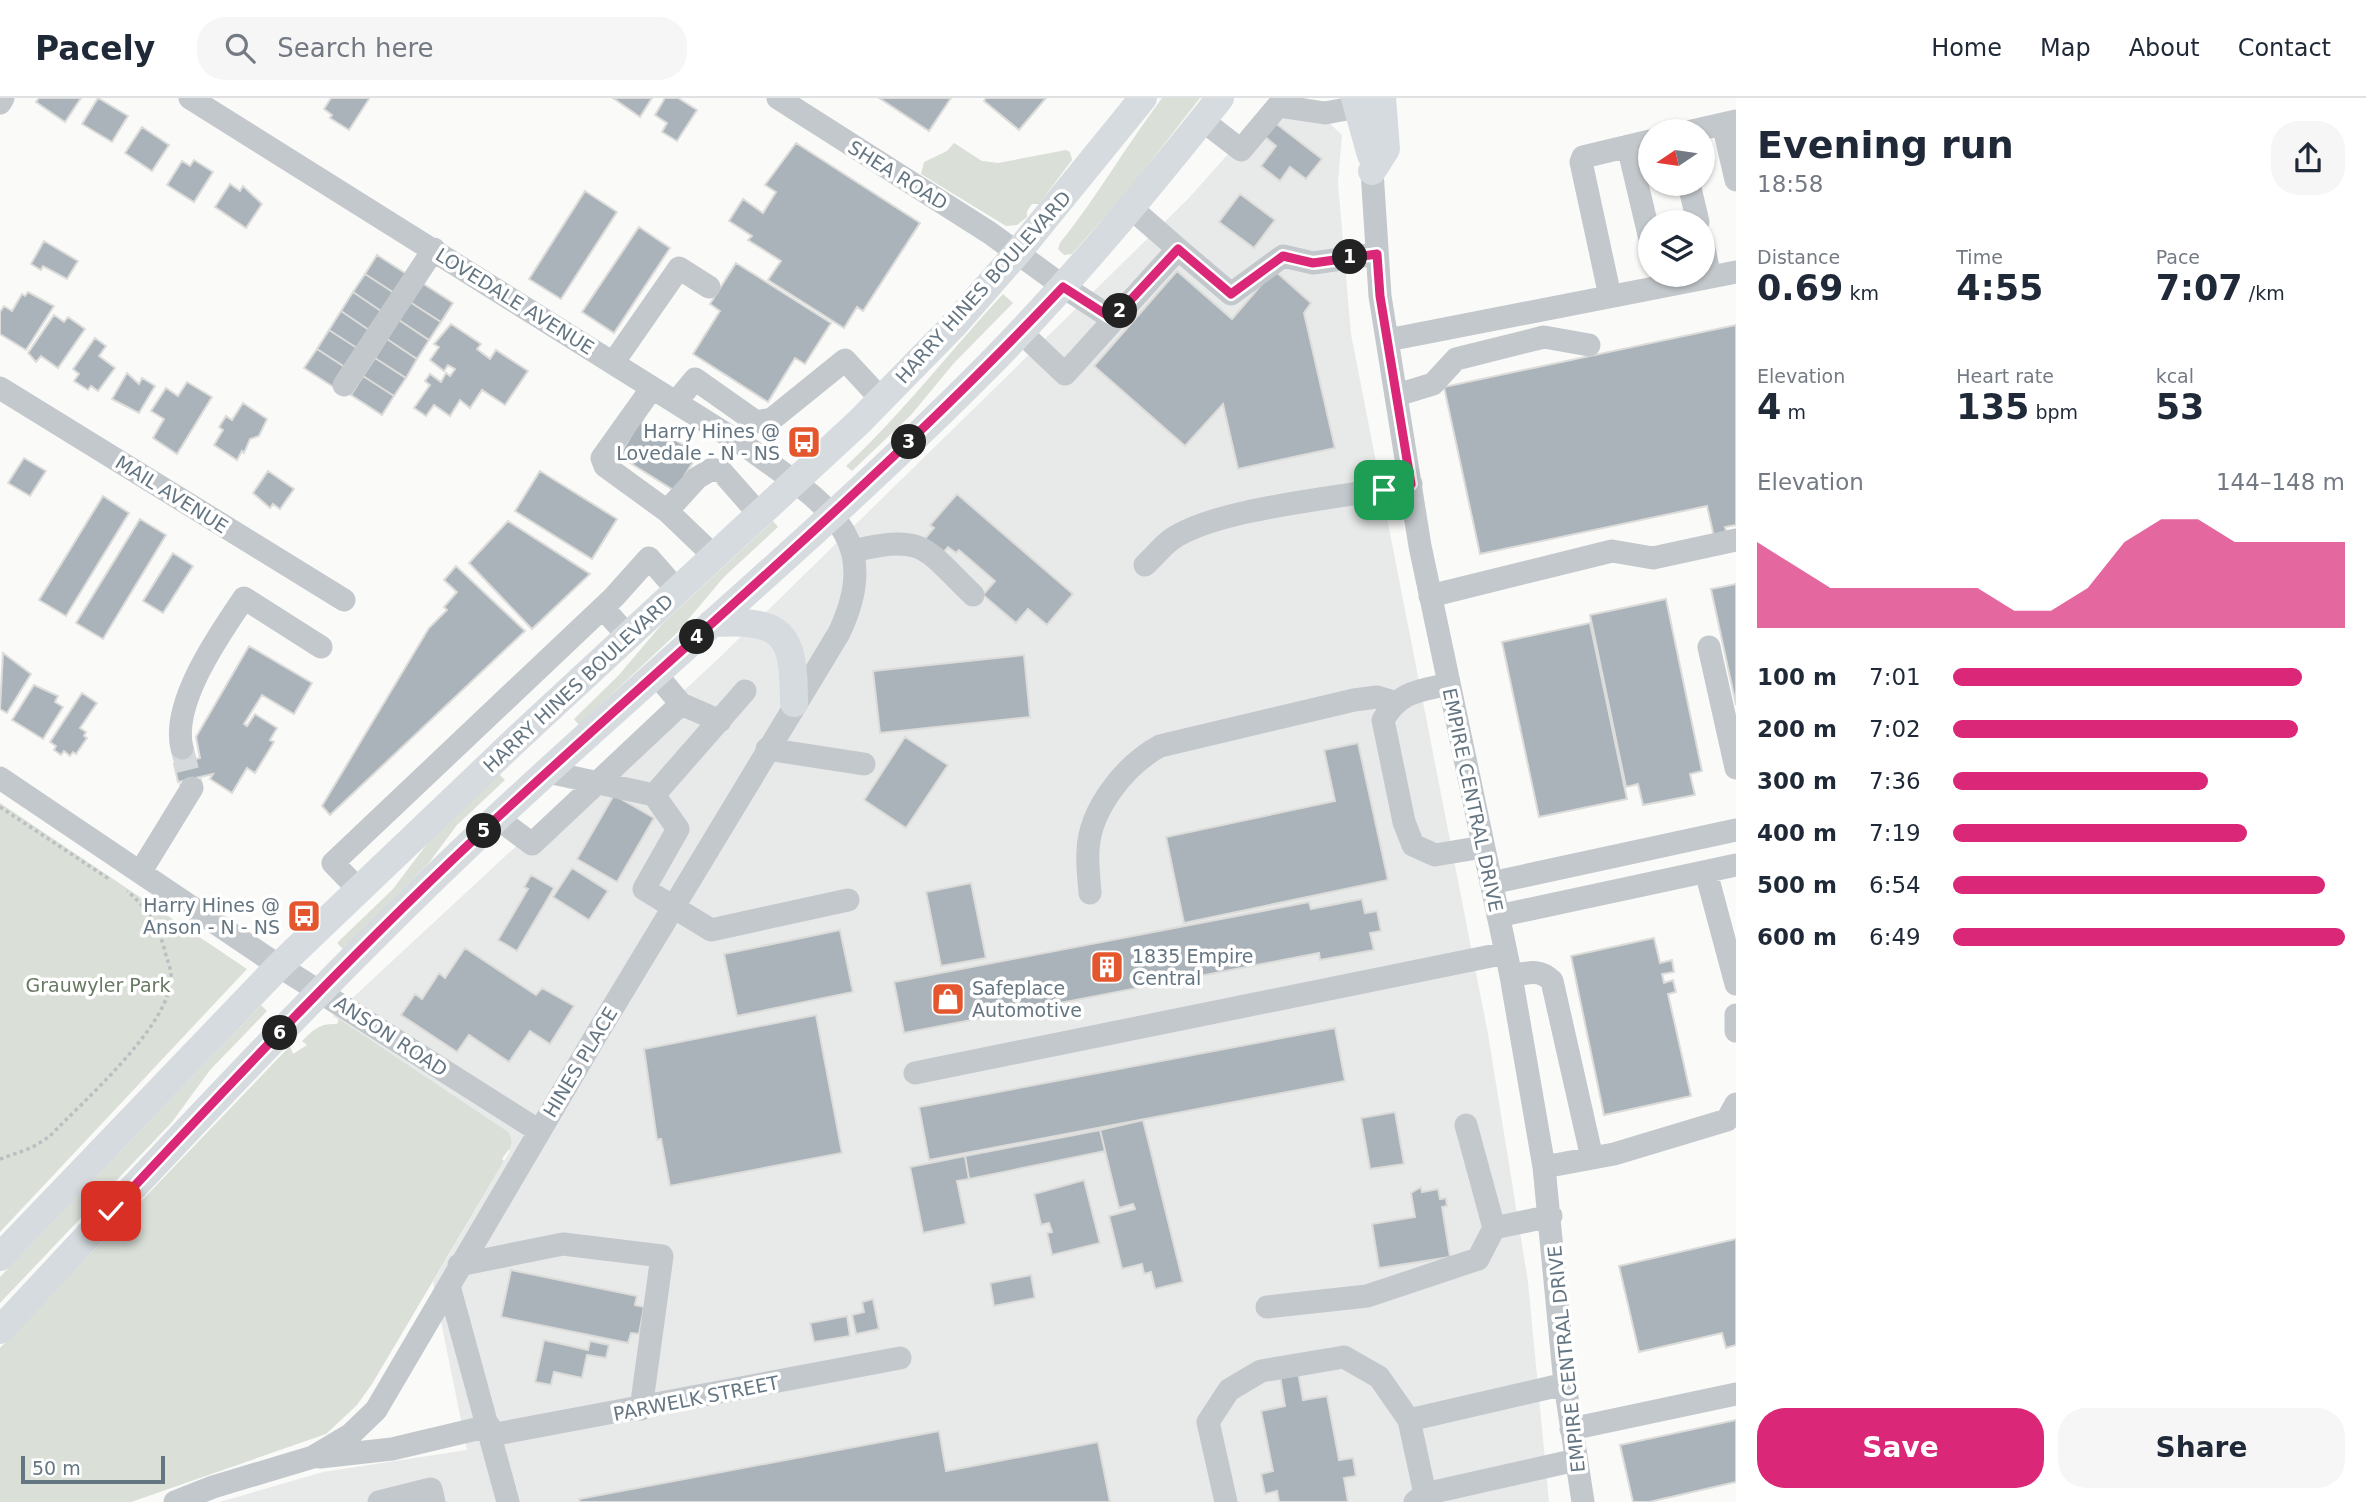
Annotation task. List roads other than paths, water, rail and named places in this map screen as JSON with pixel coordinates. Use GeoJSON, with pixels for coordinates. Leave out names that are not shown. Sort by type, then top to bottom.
{"type":"FeatureCollection","features":[{"type":"Feature","properties":{"kind":"main road","name":"HARRY HINES BOULEVARD"},"geometry":{"type":"LineString","coordinates":[[0,1257],[279,966],[519,737],[794,482],[953,326],[1017,253],[1143,98]]}},
{"type":"Feature","properties":{"kind":"main road"},"geometry":{"type":"LineString","coordinates":[[0,1330],[320,991],[497,818],[832,515],[1021,332],[1131,208],[1220,98]]}},
{"type":"Feature","properties":{"kind":"main road"},"geometry":{"type":"LineString","coordinates":[[1366,100],[1371,163]]}},
{"type":"Feature","properties":{"kind":"main road"},"geometry":{"type":"LineString","coordinates":[[712,623],[749,621],[775,630],[790,649],[794,668],[794,703]]}},
{"type":"Feature","properties":{"kind":"main road"},"geometry":{"type":"LineString","coordinates":[[519,737],[548,772]]}},
{"type":"Feature","properties":{"kind":"street"},"geometry":{"type":"LineString","coordinates":[[0,103],[3,98]]}},
{"type":"Feature","properties":{"kind":"street","name":"LOVEDALE AVENUE"},"geometry":{"type":"LineString","coordinates":[[190,98],[750,449],[832,515]]}},
{"type":"Feature","properties":{"kind":"street","name":"SHEA ROAD"},"geometry":{"type":"LineString","coordinates":[[778,98],[1017,253],[1113,319]]}},
{"type":"Feature","properties":{"kind":"street"},"geometry":{"type":"LineString","coordinates":[[1202,120],[1241,150],[1273,102],[1325,113],[1366,100]]}},
{"type":"Feature","properties":{"kind":"street"},"geometry":{"type":"LineString","coordinates":[[1729,122],[1736,180]]}},
{"type":"Feature","properties":{"kind":"street"},"geometry":{"type":"LineString","coordinates":[[1610,296],[1581,162],[1583,157],[1638,143]]}},
{"type":"Feature","properties":{"kind":"street","name":"EMPIRE CENTRAL DRIVE"},"geometry":{"type":"LineString","coordinates":[[1371,163],[1377,254],[1388,340],[1430,596],[1511,976],[1544,1167],[1551,1216],[1565,1384],[1583,1502]]}},
{"type":"Feature","properties":{"kind":"street"},"geometry":{"type":"LineString","coordinates":[[1131,208],[1231,294],[1283,256],[1313,263],[1377,254]]}},
{"type":"Feature","properties":{"kind":"street"},"geometry":{"type":"LineString","coordinates":[[344,385],[434,249]]}},
{"type":"Feature","properties":{"kind":"street"},"geometry":{"type":"LineString","coordinates":[[1021,332],[1065,374],[1178,249]]}},
{"type":"Feature","properties":{"kind":"street"},"geometry":{"type":"LineString","coordinates":[[613,363],[678,268],[709,287]]}},
{"type":"Feature","properties":{"kind":"street"},"geometry":{"type":"LineString","coordinates":[[1715,275],[1736,272]]}},
{"type":"Feature","properties":{"kind":"street"},"geometry":{"type":"LineString","coordinates":[[1388,340],[1610,296],[1638,287]]}},
{"type":"Feature","properties":{"kind":"street"},"geometry":{"type":"LineString","coordinates":[[1397,395],[1433,384],[1456,359],[1544,337],[1590,345]]}},
{"type":"Feature","properties":{"kind":"street"},"geometry":{"type":"LineString","coordinates":[[676,402],[695,379],[756,422],[772,419],[845,360],[881,399]]}},
{"type":"Feature","properties":{"kind":"street","name":"MAIL AVENUE"},"geometry":{"type":"LineString","coordinates":[[0,388],[344,600]]}},
{"type":"Feature","properties":{"kind":"street"},"geometry":{"type":"LineString","coordinates":[[652,388],[602,458],[605,466],[667,510],[714,556]]}},
{"type":"Feature","properties":{"kind":"street"},"geometry":{"type":"LineString","coordinates":[[750,449],[764,431],[764,420]]}},
{"type":"Feature","properties":{"kind":"street"},"geometry":{"type":"LineString","coordinates":[[667,510],[697,478],[712,469],[722,472],[759,514]]}},
{"type":"Feature","properties":{"kind":"street"},"geometry":{"type":"LineString","coordinates":[[1145,565],[1171,540],[1197,526],[1246,514],[1411,484]]}},
{"type":"Feature","properties":{"kind":"street","name":"HINES PLACE"},"geometry":{"type":"LineString","coordinates":[[175,1502],[216,1494],[313,1457],[350,1435],[376,1410],[794,703],[839,633],[852,605],[856,576],[853,551],[845,529],[832,515]]}},
{"type":"Feature","properties":{"kind":"street"},"geometry":{"type":"LineString","coordinates":[[1430,596],[1612,551],[1653,558],[1736,540]]}},
{"type":"Feature","properties":{"kind":"street"},"geometry":{"type":"LineString","coordinates":[[853,551],[893,541],[912,543],[931,554],[973,596]]}},
{"type":"Feature","properties":{"kind":"street"},"geometry":{"type":"LineString","coordinates":[[358,889],[333,863],[603,608],[649,558],[677,590]]}},
{"type":"Feature","properties":{"kind":"street"},"geometry":{"type":"LineString","coordinates":[[183,748],[178,732],[202,662],[244,598],[321,647]]}},
{"type":"Feature","properties":{"kind":"street"},"geometry":{"type":"LineString","coordinates":[[603,608],[628,636]]}},
{"type":"Feature","properties":{"kind":"street"},"geometry":{"type":"LineString","coordinates":[[1709,647],[1736,768]]}},
{"type":"Feature","properties":{"kind":"street"},"geometry":{"type":"LineString","coordinates":[[555,653],[580,680]]}},
{"type":"Feature","properties":{"kind":"street"},"geometry":{"type":"LineString","coordinates":[[656,674],[681,704],[720,721]]}},
{"type":"Feature","properties":{"kind":"street"},"geometry":{"type":"LineString","coordinates":[[1448,684],[1410,693],[1394,702],[1383,720],[1404,822],[1413,845],[1434,855],[1483,847]]}},
{"type":"Feature","properties":{"kind":"street"},"geometry":{"type":"LineString","coordinates":[[654,795],[745,691]]}},
{"type":"Feature","properties":{"kind":"street"},"geometry":{"type":"LineString","coordinates":[[1090,893],[1088,847],[1106,795],[1141,757],[1160,746],[1354,700],[1377,697],[1394,702]]}},
{"type":"Feature","properties":{"kind":"street"},"geometry":{"type":"LineString","coordinates":[[497,818],[532,844],[681,704]]}},
{"type":"Feature","properties":{"kind":"street"},"geometry":{"type":"LineString","coordinates":[[495,710],[519,737]]}},
{"type":"Feature","properties":{"kind":"street"},"geometry":{"type":"LineString","coordinates":[[767,749],[864,764]]}},
{"type":"Feature","properties":{"kind":"street"},"geometry":{"type":"LineString","coordinates":[[436,767],[461,792]]}},
{"type":"Feature","properties":{"kind":"street"},"geometry":{"type":"LineString","coordinates":[[548,772],[654,795],[678,829],[644,889],[712,930],[848,900]]}},
{"type":"Feature","properties":{"kind":"street","name":"ANSON ROAD"},"geometry":{"type":"LineString","coordinates":[[0,778],[279,966],[539,1131]]}},
{"type":"Feature","properties":{"kind":"street"},"geometry":{"type":"LineString","coordinates":[[141,871],[192,788]]}},
{"type":"Feature","properties":{"kind":"street"},"geometry":{"type":"LineString","coordinates":[[393,807],[418,833]]}},
{"type":"Feature","properties":{"kind":"street"},"geometry":{"type":"LineString","coordinates":[[1490,883],[1736,830]]}},
{"type":"Feature","properties":{"kind":"street"},"geometry":{"type":"LineString","coordinates":[[1498,916],[1736,865]]}},
{"type":"Feature","properties":{"kind":"street"},"geometry":{"type":"LineString","coordinates":[[1706,872],[1726,904],[1736,984]]}},
{"type":"Feature","properties":{"kind":"street"},"geometry":{"type":"LineString","coordinates":[[915,1073],[1506,953]]}},
{"type":"Feature","properties":{"kind":"street"},"geometry":{"type":"LineString","coordinates":[[1511,976],[1536,971],[1544,973],[1552,981],[1592,1158]]}},
{"type":"Feature","properties":{"kind":"street"},"geometry":{"type":"LineString","coordinates":[[1736,1015],[1736,1031]]}},
{"type":"Feature","properties":{"kind":"street"},"geometry":{"type":"LineString","coordinates":[[1544,1167],[1592,1158],[1727,1120],[1736,1104]]}},
{"type":"Feature","properties":{"kind":"street"},"geometry":{"type":"LineString","coordinates":[[1267,1307],[1367,1296],[1478,1259],[1494,1228],[1466,1125]]}},
{"type":"Feature","properties":{"kind":"street"},"geometry":{"type":"LineString","coordinates":[[1494,1228],[1551,1216]]}},
{"type":"Feature","properties":{"kind":"street"},"geometry":{"type":"LineString","coordinates":[[460,1265],[563,1244],[662,1256],[640,1409]]}},
{"type":"Feature","properties":{"kind":"street"},"geometry":{"type":"LineString","coordinates":[[449,1286],[508,1502]]}},
{"type":"Feature","properties":{"kind":"street"},"geometry":{"type":"LineString","coordinates":[[1226,1502],[1208,1422],[1229,1390],[1261,1371],[1345,1357],[1379,1377],[1409,1420],[1420,1498],[1576,1460]]}},
{"type":"Feature","properties":{"kind":"street","name":"PARWELK STREET"},"geometry":{"type":"LineString","coordinates":[[490,1431],[640,1409],[900,1358]]}},
{"type":"Feature","properties":{"kind":"street"},"geometry":{"type":"LineString","coordinates":[[1409,1420],[1565,1384]]}},
{"type":"Feature","properties":{"kind":"street"},"geometry":{"type":"LineString","coordinates":[[1571,1429],[1736,1394]]}},
{"type":"Feature","properties":{"kind":"street"},"geometry":{"type":"LineString","coordinates":[[313,1457],[392,1449],[490,1431]]}},
{"type":"Feature","properties":{"kind":"street"},"geometry":{"type":"LineString","coordinates":[[379,1502],[431,1489],[434,1502]]}},
{"type":"Feature","properties":{"kind":"tunnel"},"geometry":{"type":"LineString","coordinates":[[182,748],[192,788]]}},
{"type":"Feature","properties":{"kind":"place","name":"Harry Hines @ Lovedale - N - NS"},"geometry":{"type":"Point","coordinates":[804,442]}},
{"type":"Feature","properties":{"kind":"place","name":"Harry Hines @ Anson - N - NS"},"geometry":{"type":"Point","coordinates":[304,916]}},
{"type":"Feature","properties":{"kind":"place","name":"1835 Empire Central"},"geometry":{"type":"Point","coordinates":[1107,967]}},
{"type":"Feature","properties":{"kind":"place","name":"Safeplace Automotive"},"geometry":{"type":"Point","coordinates":[948,999]}},
{"type":"Feature","properties":{"kind":"park label","name":"Grauwyler Park"},"geometry":{"type":"Point","coordinates":[98,985]}}]}
